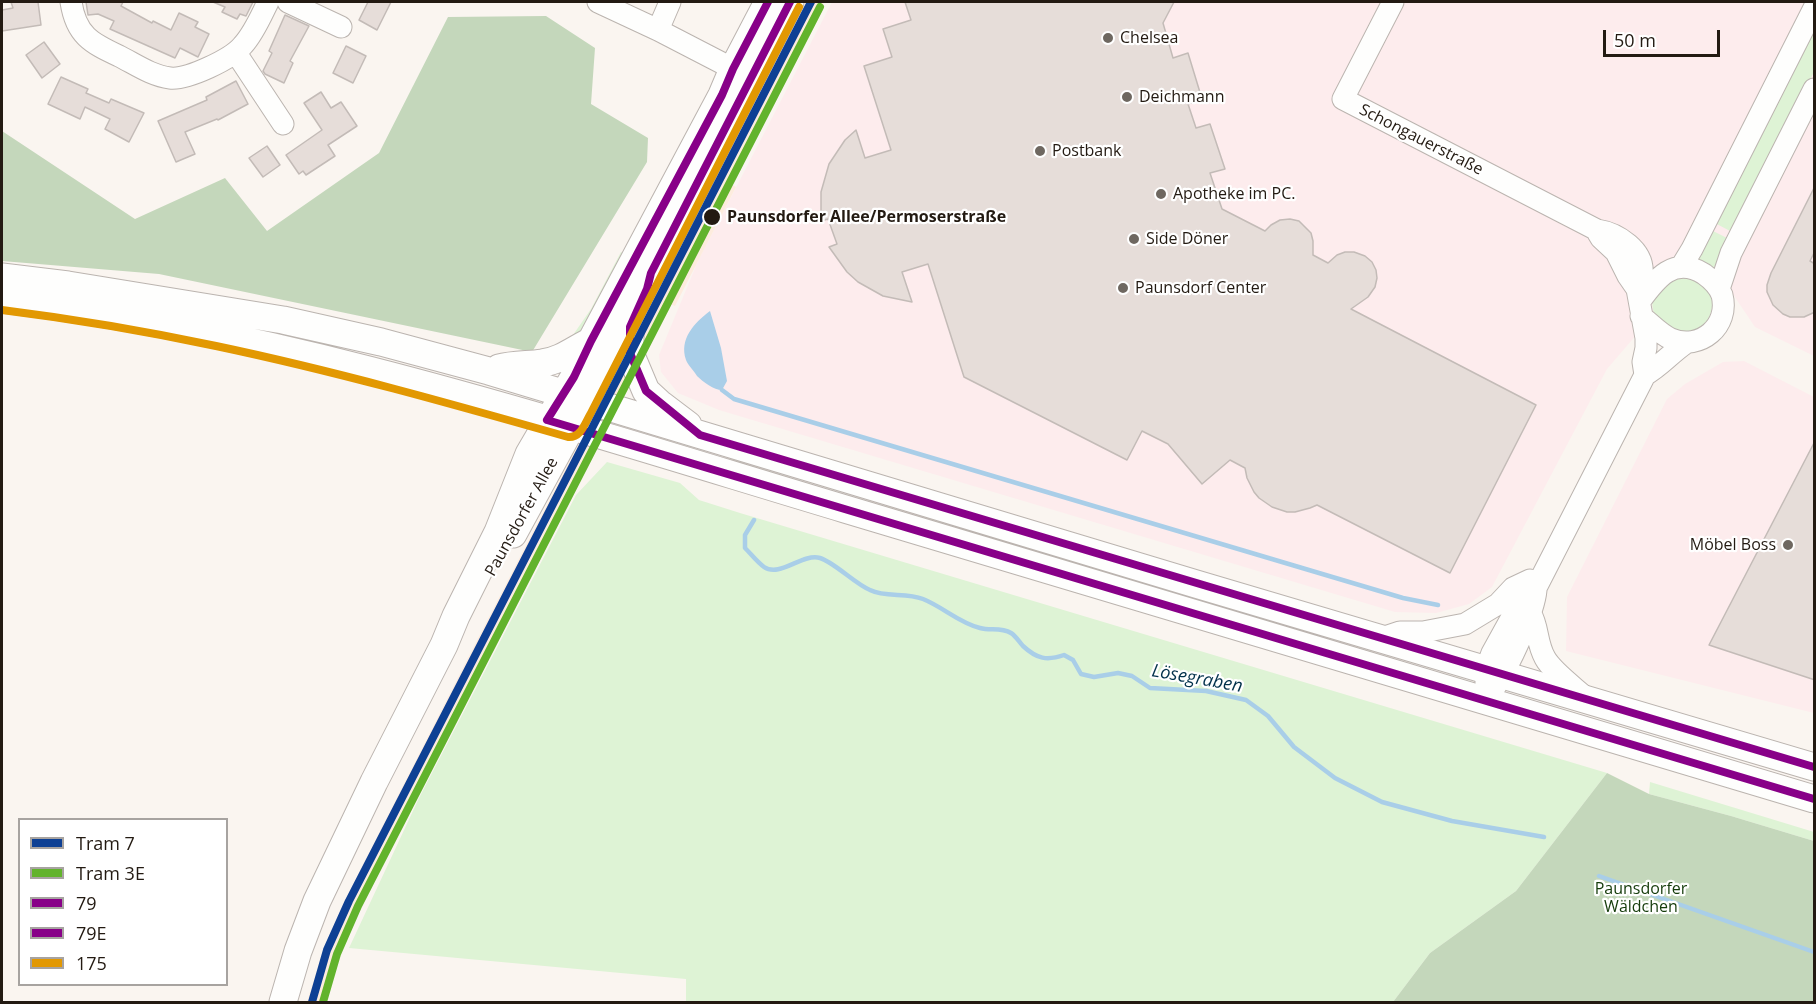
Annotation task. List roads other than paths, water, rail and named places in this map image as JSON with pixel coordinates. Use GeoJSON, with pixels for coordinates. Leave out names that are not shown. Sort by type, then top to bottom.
{"type":"FeatureCollection","features":[{"type":"Feature","properties":{"kind":"main road","name":"Paunsdorfer Allee"},"geometry":{"type":"LineString","coordinates":[[283,1002],[298,951],[317,901],[374,782],[444,645],[465,619],[486,584],[559,424],[651,273],[742,74],[768,2]]}},
{"type":"Feature","properties":{"kind":"main road","name":"Paunsdorfer Allee"},"geometry":{"type":"LineString","coordinates":[[575,396],[574,377],[591,341],[722,95],[742,74],[790,2]]}},
{"type":"Feature","properties":{"kind":"main road"},"geometry":{"type":"LineString","coordinates":[[651,273],[647,289],[630,327],[630,353],[646,390],[700,435]]}},
{"type":"Feature","properties":{"kind":"main road"},"geometry":{"type":"LineString","coordinates":[[2,277],[68,285],[283,320],[381,342],[489,371],[1815,766]]}},
{"type":"Feature","properties":{"kind":"main road"},"geometry":{"type":"LineString","coordinates":[[2,299],[144,320],[381,373],[559,424],[1815,799]]}},
{"type":"Feature","properties":{"kind":"main road"},"geometry":{"type":"LineString","coordinates":[[489,371],[508,365],[545,363],[591,341]]}},
{"type":"Feature","properties":{"kind":"street"},"geometry":{"type":"LineString","coordinates":[[71,2],[78,28],[93,44],[159,76],[172,79],[188,76],[236,53],[245,44],[268,2]]}},
{"type":"Feature","properties":{"kind":"street"},"geometry":{"type":"LineString","coordinates":[[288,2],[341,27]]}},
{"type":"Feature","properties":{"kind":"street"},"geometry":{"type":"LineString","coordinates":[[598,2],[742,74]]}},
{"type":"Feature","properties":{"kind":"street"},"geometry":{"type":"LineString","coordinates":[[658,30],[670,2]]}},
{"type":"Feature","properties":{"kind":"street","name":"Schongauerstraße"},"geometry":{"type":"LineString","coordinates":[[1393,2],[1343,99],[1597,230],[1601,238],[1616,252],[1639,302],[1646,338],[1643,362],[1645,375]]}},
{"type":"Feature","properties":{"kind":"street"},"geometry":{"type":"LineString","coordinates":[[1681,267],[1815,8]]}},
{"type":"Feature","properties":{"kind":"street"},"geometry":{"type":"LineString","coordinates":[[236,53],[283,124]]}},
{"type":"Feature","properties":{"kind":"street","name":"Schongauerstraße"},"geometry":{"type":"LineString","coordinates":[[1639,302],[1666,336],[1686,343],[1696,342],[1712,332],[1719,322],[1723,306],[1719,289],[1731,253],[1815,89]]}},
{"type":"Feature","properties":{"kind":"street"},"geometry":{"type":"LineString","coordinates":[[1639,302],[1652,284],[1663,274],[1681,267],[1705,274],[1719,289]]}},
{"type":"Feature","properties":{"kind":"street","name":"Schongauerstraße"},"geometry":{"type":"LineString","coordinates":[[1486,701],[1495,672],[1492,653],[1524,594],[1540,580],[1645,375],[1660,366],[1673,351],[1686,343]]}},
{"type":"Feature","properties":{"kind":"street"},"geometry":{"type":"LineString","coordinates":[[1495,672],[1530,612],[1540,580]]}},
{"type":"Feature","properties":{"kind":"street"},"geometry":{"type":"LineString","coordinates":[[1382,638],[1400,632],[1423,632],[1465,624],[1498,603],[1513,588],[1540,580]]}},
{"type":"Feature","properties":{"kind":"street"},"geometry":{"type":"LineString","coordinates":[[1530,612],[1536,624],[1538,641],[1545,659],[1587,699]]}},
{"type":"Feature","properties":{"kind":"water"},"geometry":{"type":"Polygon","coordinates":[[[710,311],[721,348],[727,381],[722,390],[716,389],[697,376],[687,362],[684,352],[689,332],[710,311]]]}},
{"type":"Feature","properties":{"kind":"waterway"},"geometry":{"type":"LineString","coordinates":[[722,390],[734,399],[1403,598],[1438,605]]}},
{"type":"Feature","properties":{"kind":"waterway","name":"Lösegraben"},"geometry":{"type":"LineString","coordinates":[[754,520],[745,535],[745,548],[761,565],[770,570],[784,568],[813,557],[820,558],[870,590],[883,594],[916,597],[930,602],[972,626],[1007,631],[1028,650],[1042,658],[1064,655],[1073,660],[1081,674],[1094,677],[1118,673],[1132,676],[1150,688],[1206,691],[1246,700],[1268,716],[1294,747],[1335,778],[1382,802],[1452,821],[1544,837]]}},
{"type":"Feature","properties":{"kind":"waterway","name":"Lösegraben"},"geometry":{"type":"LineString","coordinates":[[1599,876],[1814,952]]}},
{"type":"Feature","properties":{"kind":"tram line","name":"7"},"geometry":{"type":"LineString","coordinates":[[312,1002],[327,950],[349,901],[811,2]]}},
{"type":"Feature","properties":{"kind":"tram line","name":"3E"},"geometry":{"type":"LineString","coordinates":[[323,1002],[337,954],[358,906],[820,7]]}},
{"type":"Feature","properties":{"kind":"place","name":"Chelsea"},"geometry":{"type":"Point","coordinates":[1108,38]}},
{"type":"Feature","properties":{"kind":"place","name":"Deichmann"},"geometry":{"type":"Point","coordinates":[1127,97]}},
{"type":"Feature","properties":{"kind":"place","name":"Postbank"},"geometry":{"type":"Point","coordinates":[1040,151]}},
{"type":"Feature","properties":{"kind":"place","name":"Apotheke im PC."},"geometry":{"type":"Point","coordinates":[1161,194]}},
{"type":"Feature","properties":{"kind":"place","name":"Paunsdorfer Allee/Permoserstraße"},"geometry":{"type":"Point","coordinates":[712,217]}},
{"type":"Feature","properties":{"kind":"place","name":"Side Döner"},"geometry":{"type":"Point","coordinates":[1134,239]}},
{"type":"Feature","properties":{"kind":"place","name":"Paunsdorf Center"},"geometry":{"type":"Point","coordinates":[1123,288]}},
{"type":"Feature","properties":{"kind":"place","name":"Möbel Boss"},"geometry":{"type":"Point","coordinates":[1788,545]}},
{"type":"Feature","properties":{"kind":"park label","name":"Paunsdorfer Wäldchen"},"geometry":{"type":"Point","coordinates":[1641,898]}}]}
